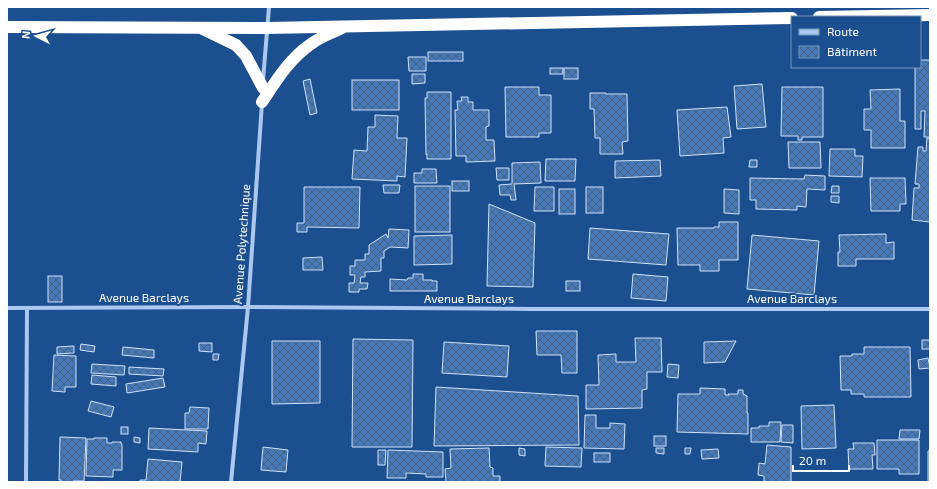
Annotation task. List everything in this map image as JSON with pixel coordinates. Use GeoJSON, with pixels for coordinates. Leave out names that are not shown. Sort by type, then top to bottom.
{"type":"FeatureCollection","features":[{"type":"Feature","properties":{"kind":"highway"},"geometry":{"type":"LineString","coordinates":[[874,16],[930,15]]}},
{"type":"Feature","properties":{"kind":"highway"},"geometry":{"type":"LineString","coordinates":[[7,27],[267,28],[791,18]]}},
{"type":"Feature","properties":{"kind":"highway"},"geometry":{"type":"LineString","coordinates":[[262,102],[284,70],[298,54],[311,43],[346,26]]}},
{"type":"Feature","properties":{"kind":"highway"},"geometry":{"type":"LineString","coordinates":[[198,28],[210,32],[236,45],[246,56],[263,88]]}},
{"type":"Feature","properties":{"kind":"street","name":"Avenue Polytechnique"},"geometry":{"type":"LineString","coordinates":[[231,482],[248,307],[269,7]]}},
{"type":"Feature","properties":{"kind":"street","name":"Avenue Barclays"},"geometry":{"type":"LineString","coordinates":[[7,308],[248,307],[930,309]]}},
{"type":"Feature","properties":{"kind":"street"},"geometry":{"type":"LineString","coordinates":[[26,482],[27,308]]}},
{"type":"Feature","properties":{"kind":"building"},"geometry":{"type":"Polygon","coordinates":[[[428,52],[463,52],[463,61],[428,61],[428,52]]]}},
{"type":"Feature","properties":{"kind":"building"},"geometry":{"type":"Polygon","coordinates":[[[408,57],[426,57],[426,71],[409,71],[408,57]]]}},
{"type":"Feature","properties":{"kind":"building"},"geometry":{"type":"Polygon","coordinates":[[[921,60],[930,60],[930,137],[924,137],[925,111],[921,111],[921,129],[915,129],[915,68],[921,68],[921,60]]]}},
{"type":"Feature","properties":{"kind":"building"},"geometry":{"type":"Polygon","coordinates":[[[550,68],[563,68],[563,74],[550,74],[550,68]]]}},
{"type":"Feature","properties":{"kind":"building"},"geometry":{"type":"Polygon","coordinates":[[[564,68],[578,68],[578,79],[564,79],[564,68]]]}},
{"type":"Feature","properties":{"kind":"building"},"geometry":{"type":"Polygon","coordinates":[[[412,74],[425,74],[425,83],[412,84],[412,74]]]}},
{"type":"Feature","properties":{"kind":"building"},"geometry":{"type":"Polygon","coordinates":[[[310,79],[317,113],[310,115],[303,81],[310,79]]]}},
{"type":"Feature","properties":{"kind":"building"},"geometry":{"type":"Polygon","coordinates":[[[352,80],[399,80],[399,110],[352,110],[352,80]]]}},
{"type":"Feature","properties":{"kind":"building"},"geometry":{"type":"Polygon","coordinates":[[[762,84],[766,127],[737,129],[734,86],[762,84]]]}},
{"type":"Feature","properties":{"kind":"building"},"geometry":{"type":"Polygon","coordinates":[[[505,87],[539,87],[539,95],[551,95],[551,133],[539,133],[539,137],[506,137],[505,87]]]}},
{"type":"Feature","properties":{"kind":"building"},"geometry":{"type":"Polygon","coordinates":[[[782,87],[823,87],[823,137],[802,137],[802,140],[798,140],[798,136],[781,136],[782,87]]]}},
{"type":"Feature","properties":{"kind":"building"},"geometry":{"type":"Polygon","coordinates":[[[900,89],[900,121],[905,121],[905,148],[871,148],[871,130],[864,130],[864,109],[871,109],[870,90],[900,89]]]}},
{"type":"Feature","properties":{"kind":"building"},"geometry":{"type":"Polygon","coordinates":[[[427,92],[451,92],[451,159],[427,159],[425,98],[427,98],[427,92]]]}},
{"type":"Feature","properties":{"kind":"building"},"geometry":{"type":"Polygon","coordinates":[[[590,93],[627,94],[628,141],[622,142],[623,154],[600,154],[600,138],[595,138],[594,109],[590,109],[590,93]]]}},
{"type":"Feature","properties":{"kind":"building"},"geometry":{"type":"Polygon","coordinates":[[[461,97],[468,97],[468,102],[473,102],[473,110],[489,110],[489,126],[486,127],[486,140],[494,140],[495,161],[466,162],[466,156],[456,156],[455,110],[458,110],[457,101],[462,101],[461,97]]]}},
{"type":"Feature","properties":{"kind":"building"},"geometry":{"type":"Polygon","coordinates":[[[727,107],[731,137],[723,138],[724,153],[680,156],[677,110],[727,107]]]}},
{"type":"Feature","properties":{"kind":"building"},"geometry":{"type":"Polygon","coordinates":[[[375,115],[398,116],[397,138],[407,138],[405,177],[397,176],[397,181],[352,179],[354,150],[367,151],[368,127],[375,127],[375,115]]]}},
{"type":"Feature","properties":{"kind":"building"},"geometry":{"type":"Polygon","coordinates":[[[927,138],[930,139],[930,222],[912,220],[914,188],[919,188],[919,184],[915,184],[918,147],[923,147],[923,151],[926,151],[927,138]]]}},
{"type":"Feature","properties":{"kind":"building"},"geometry":{"type":"Polygon","coordinates":[[[788,142],[820,142],[821,168],[789,168],[788,142]]]}},
{"type":"Feature","properties":{"kind":"building"},"geometry":{"type":"Polygon","coordinates":[[[830,149],[855,149],[855,156],[863,156],[862,177],[829,176],[830,149]]]}},
{"type":"Feature","properties":{"kind":"building"},"geometry":{"type":"Polygon","coordinates":[[[546,159],[576,159],[575,181],[545,181],[546,159]]]}},
{"type":"Feature","properties":{"kind":"building"},"geometry":{"type":"Polygon","coordinates":[[[660,160],[661,176],[615,178],[615,161],[660,160]]]}},
{"type":"Feature","properties":{"kind":"building"},"geometry":{"type":"Polygon","coordinates":[[[750,160],[757,160],[757,167],[749,167],[750,160]]]}},
{"type":"Feature","properties":{"kind":"building"},"geometry":{"type":"Polygon","coordinates":[[[540,162],[541,183],[514,184],[516,200],[511,200],[510,195],[500,195],[499,185],[512,184],[512,163],[540,162]]]}},
{"type":"Feature","properties":{"kind":"building"},"geometry":{"type":"Polygon","coordinates":[[[496,168],[509,168],[509,180],[497,180],[496,168]]]}},
{"type":"Feature","properties":{"kind":"building"},"geometry":{"type":"Polygon","coordinates":[[[422,169],[436,169],[437,183],[414,183],[414,173],[422,173],[422,169]]]}},
{"type":"Feature","properties":{"kind":"building"},"geometry":{"type":"Polygon","coordinates":[[[805,175],[825,176],[825,190],[807,189],[806,207],[797,206],[797,210],[756,209],[756,200],[750,200],[750,178],[804,179],[805,175]]]}},
{"type":"Feature","properties":{"kind":"building"},"geometry":{"type":"Polygon","coordinates":[[[870,178],[905,178],[906,204],[900,204],[900,211],[871,211],[870,178]]]}},
{"type":"Feature","properties":{"kind":"building"},"geometry":{"type":"Polygon","coordinates":[[[452,181],[469,181],[469,191],[452,191],[452,181]]]}},
{"type":"Feature","properties":{"kind":"building"},"geometry":{"type":"Polygon","coordinates":[[[383,185],[400,185],[399,193],[384,193],[383,185]]]}},
{"type":"Feature","properties":{"kind":"building"},"geometry":{"type":"Polygon","coordinates":[[[415,186],[450,186],[450,232],[415,232],[415,186]]]}},
{"type":"Feature","properties":{"kind":"building"},"geometry":{"type":"Polygon","coordinates":[[[832,186],[839,186],[839,193],[831,193],[832,186]]]}},
{"type":"Feature","properties":{"kind":"building"},"geometry":{"type":"Polygon","coordinates":[[[304,187],[360,187],[359,228],[307,227],[307,232],[297,232],[297,223],[304,223],[304,187]]]}},
{"type":"Feature","properties":{"kind":"building"},"geometry":{"type":"Polygon","coordinates":[[[535,187],[554,187],[554,211],[534,211],[535,187]]]}},
{"type":"Feature","properties":{"kind":"building"},"geometry":{"type":"Polygon","coordinates":[[[586,187],[603,187],[603,213],[586,213],[586,187]]]}},
{"type":"Feature","properties":{"kind":"building"},"geometry":{"type":"Polygon","coordinates":[[[559,189],[575,189],[575,214],[559,214],[559,189]]]}},
{"type":"Feature","properties":{"kind":"building"},"geometry":{"type":"Polygon","coordinates":[[[724,189],[739,190],[739,214],[724,213],[724,189]]]}},
{"type":"Feature","properties":{"kind":"building"},"geometry":{"type":"Polygon","coordinates":[[[831,196],[839,196],[839,203],[831,202],[831,196]]]}},
{"type":"Feature","properties":{"kind":"building"},"geometry":{"type":"Polygon","coordinates":[[[489,204],[535,223],[533,287],[487,286],[489,204]]]}},
{"type":"Feature","properties":{"kind":"building"},"geometry":{"type":"Polygon","coordinates":[[[719,222],[738,222],[738,260],[719,260],[719,271],[700,271],[700,265],[678,265],[677,228],[714,228],[719,227],[719,222]]]}},
{"type":"Feature","properties":{"kind":"building"},"geometry":{"type":"Polygon","coordinates":[[[590,228],[669,234],[666,265],[588,259],[590,228]]]}},
{"type":"Feature","properties":{"kind":"building"},"geometry":{"type":"Polygon","coordinates":[[[389,229],[409,230],[408,248],[390,247],[384,251],[384,258],[381,258],[381,271],[365,272],[365,277],[361,277],[360,283],[368,283],[367,289],[359,289],[359,292],[349,292],[349,283],[354,283],[355,275],[350,275],[350,266],[355,266],[355,260],[365,260],[365,254],[369,254],[369,245],[386,234],[388,238],[389,229]]]}},
{"type":"Feature","properties":{"kind":"building"},"geometry":{"type":"Polygon","coordinates":[[[886,234],[886,243],[894,242],[894,259],[856,259],[856,266],[838,266],[838,252],[840,252],[839,235],[886,234]]]}},
{"type":"Feature","properties":{"kind":"building"},"geometry":{"type":"Polygon","coordinates":[[[452,235],[452,264],[414,265],[414,236],[452,235]]]}},
{"type":"Feature","properties":{"kind":"building"},"geometry":{"type":"Polygon","coordinates":[[[752,235],[819,241],[814,295],[747,289],[752,235]]]}},
{"type":"Feature","properties":{"kind":"building"},"geometry":{"type":"Polygon","coordinates":[[[322,257],[323,270],[303,270],[303,258],[322,257]]]}},
{"type":"Feature","properties":{"kind":"building"},"geometry":{"type":"Polygon","coordinates":[[[413,274],[423,274],[423,280],[437,281],[437,291],[390,291],[390,279],[407,280],[408,278],[413,278],[413,274]]]}},
{"type":"Feature","properties":{"kind":"building"},"geometry":{"type":"Polygon","coordinates":[[[633,274],[668,277],[666,301],[631,298],[633,274]]]}},
{"type":"Feature","properties":{"kind":"building"},"geometry":{"type":"Polygon","coordinates":[[[48,276],[62,276],[62,302],[48,302],[48,276]]]}},
{"type":"Feature","properties":{"kind":"building"},"geometry":{"type":"Polygon","coordinates":[[[566,281],[580,281],[580,291],[566,291],[566,281]]]}},
{"type":"Feature","properties":{"kind":"building"},"geometry":{"type":"Polygon","coordinates":[[[536,331],[577,331],[577,373],[562,373],[561,355],[537,355],[536,331]]]}},
{"type":"Feature","properties":{"kind":"building"},"geometry":{"type":"Polygon","coordinates":[[[635,338],[661,338],[662,372],[647,372],[647,389],[642,390],[642,408],[586,409],[586,385],[599,385],[598,355],[616,354],[616,362],[636,362],[635,338]]]}},
{"type":"Feature","properties":{"kind":"building"},"geometry":{"type":"Polygon","coordinates":[[[353,339],[413,340],[412,447],[352,447],[353,339]]]}},
{"type":"Feature","properties":{"kind":"building"},"geometry":{"type":"Polygon","coordinates":[[[922,340],[930,340],[930,349],[922,349],[922,340]]]}},
{"type":"Feature","properties":{"kind":"building"},"geometry":{"type":"Polygon","coordinates":[[[272,341],[320,341],[320,403],[272,404],[272,341]]]}},
{"type":"Feature","properties":{"kind":"building"},"geometry":{"type":"Polygon","coordinates":[[[736,341],[725,362],[704,363],[704,342],[736,341]]]}},
{"type":"Feature","properties":{"kind":"building"},"geometry":{"type":"Polygon","coordinates":[[[444,342],[509,346],[507,377],[442,373],[444,342]]]}},
{"type":"Feature","properties":{"kind":"building"},"geometry":{"type":"Polygon","coordinates":[[[199,343],[212,343],[212,352],[199,351],[199,343]]]}},
{"type":"Feature","properties":{"kind":"building"},"geometry":{"type":"Polygon","coordinates":[[[81,344],[95,346],[94,352],[80,350],[81,344]]]}},
{"type":"Feature","properties":{"kind":"building"},"geometry":{"type":"Polygon","coordinates":[[[74,346],[74,353],[57,354],[57,347],[74,346]]]}},
{"type":"Feature","properties":{"kind":"building"},"geometry":{"type":"Polygon","coordinates":[[[123,347],[154,350],[154,358],[122,355],[123,347]]]}},
{"type":"Feature","properties":{"kind":"building"},"geometry":{"type":"Polygon","coordinates":[[[864,347],[910,347],[911,397],[864,397],[864,394],[851,394],[851,390],[841,390],[840,356],[864,354],[864,347]]]}},
{"type":"Feature","properties":{"kind":"building"},"geometry":{"type":"Polygon","coordinates":[[[213,354],[219,354],[218,360],[213,360],[213,354]]]}},
{"type":"Feature","properties":{"kind":"building"},"geometry":{"type":"Polygon","coordinates":[[[54,355],[76,356],[76,387],[65,387],[65,392],[52,391],[54,355]]]}},
{"type":"Feature","properties":{"kind":"building"},"geometry":{"type":"Polygon","coordinates":[[[928,358],[930,368],[919,369],[918,360],[928,358]]]}},
{"type":"Feature","properties":{"kind":"building"},"geometry":{"type":"Polygon","coordinates":[[[92,364],[125,366],[124,375],[91,373],[92,364]]]}},
{"type":"Feature","properties":{"kind":"building"},"geometry":{"type":"Polygon","coordinates":[[[668,364],[679,365],[678,378],[667,377],[668,364]]]}},
{"type":"Feature","properties":{"kind":"building"},"geometry":{"type":"Polygon","coordinates":[[[129,367],[164,369],[163,376],[129,374],[129,367]]]}},
{"type":"Feature","properties":{"kind":"building"},"geometry":{"type":"Polygon","coordinates":[[[92,375],[116,377],[116,386],[91,384],[92,375]]]}},
{"type":"Feature","properties":{"kind":"building"},"geometry":{"type":"Polygon","coordinates":[[[163,378],[165,387],[127,393],[126,384],[163,378]]]}},
{"type":"Feature","properties":{"kind":"building"},"geometry":{"type":"Polygon","coordinates":[[[436,387],[578,396],[579,445],[434,446],[436,387]]]}},
{"type":"Feature","properties":{"kind":"building"},"geometry":{"type":"Polygon","coordinates":[[[700,388],[725,389],[725,395],[738,394],[738,390],[743,390],[743,394],[747,396],[748,434],[677,432],[678,394],[700,394],[700,388]]]}},
{"type":"Feature","properties":{"kind":"building"},"geometry":{"type":"Polygon","coordinates":[[[91,401],[114,407],[111,417],[88,411],[91,401]]]}},
{"type":"Feature","properties":{"kind":"building"},"geometry":{"type":"Polygon","coordinates":[[[834,405],[836,448],[802,449],[801,406],[834,405]]]}},
{"type":"Feature","properties":{"kind":"building"},"geometry":{"type":"Polygon","coordinates":[[[190,407],[209,408],[208,429],[185,429],[185,413],[189,413],[190,407]]]}},
{"type":"Feature","properties":{"kind":"building"},"geometry":{"type":"Polygon","coordinates":[[[585,415],[596,415],[596,428],[610,428],[610,423],[625,424],[624,449],[584,448],[585,415]]]}},
{"type":"Feature","properties":{"kind":"building"},"geometry":{"type":"Polygon","coordinates":[[[769,422],[781,422],[780,442],[751,442],[751,428],[769,426],[769,422]]]}},
{"type":"Feature","properties":{"kind":"building"},"geometry":{"type":"Polygon","coordinates":[[[782,425],[793,425],[793,443],[781,442],[782,425]]]}},
{"type":"Feature","properties":{"kind":"building"},"geometry":{"type":"Polygon","coordinates":[[[121,427],[128,427],[128,434],[121,434],[121,427]]]}},
{"type":"Feature","properties":{"kind":"building"},"geometry":{"type":"Polygon","coordinates":[[[149,428],[207,431],[206,444],[198,443],[198,452],[148,449],[149,428]]]}},
{"type":"Feature","properties":{"kind":"building"},"geometry":{"type":"Polygon","coordinates":[[[900,430],[920,430],[919,439],[899,439],[900,430]]]}},
{"type":"Feature","properties":{"kind":"building"},"geometry":{"type":"Polygon","coordinates":[[[654,436],[666,436],[666,446],[654,446],[654,436]]]}},
{"type":"Feature","properties":{"kind":"building"},"geometry":{"type":"Polygon","coordinates":[[[60,437],[86,438],[84,481],[61,482],[61,480],[59,480],[60,437]]]}},
{"type":"Feature","properties":{"kind":"building"},"geometry":{"type":"Polygon","coordinates":[[[134,437],[140,438],[140,443],[134,442],[134,437]]]}},
{"type":"Feature","properties":{"kind":"building"},"geometry":{"type":"Polygon","coordinates":[[[107,438],[107,443],[121,442],[122,444],[122,470],[113,470],[113,477],[86,476],[87,439],[107,438]]]}},
{"type":"Feature","properties":{"kind":"building"},"geometry":{"type":"Polygon","coordinates":[[[877,440],[919,440],[919,474],[899,474],[899,469],[877,469],[877,440]]]}},
{"type":"Feature","properties":{"kind":"building"},"geometry":{"type":"Polygon","coordinates":[[[853,443],[874,443],[875,455],[872,455],[873,469],[849,469],[848,449],[854,449],[853,443]]]}},
{"type":"Feature","properties":{"kind":"building"},"geometry":{"type":"Polygon","coordinates":[[[767,445],[791,447],[791,482],[764,482],[764,476],[758,475],[759,463],[765,464],[767,445]]]}},
{"type":"Feature","properties":{"kind":"building"},"geometry":{"type":"Polygon","coordinates":[[[263,447],[288,450],[286,472],[261,470],[263,447]]]}},
{"type":"Feature","properties":{"kind":"building"},"geometry":{"type":"Polygon","coordinates":[[[546,447],[582,448],[581,467],[545,466],[546,447]]]}},
{"type":"Feature","properties":{"kind":"building"},"geometry":{"type":"Polygon","coordinates":[[[489,448],[490,467],[493,468],[493,476],[500,476],[500,482],[446,482],[445,469],[451,468],[450,449],[489,448]]]}},
{"type":"Feature","properties":{"kind":"building"},"geometry":{"type":"Polygon","coordinates":[[[519,448],[525,449],[525,456],[519,455],[519,448]]]}},
{"type":"Feature","properties":{"kind":"building"},"geometry":{"type":"Polygon","coordinates":[[[656,448],[664,448],[664,454],[656,453],[656,448]]]}},
{"type":"Feature","properties":{"kind":"building"},"geometry":{"type":"Polygon","coordinates":[[[685,448],[691,448],[690,454],[685,454],[685,448]]]}},
{"type":"Feature","properties":{"kind":"building"},"geometry":{"type":"Polygon","coordinates":[[[718,449],[719,458],[702,459],[701,450],[718,449]]]}},
{"type":"Feature","properties":{"kind":"building"},"geometry":{"type":"Polygon","coordinates":[[[378,450],[386,450],[385,465],[378,465],[378,450]]]}},
{"type":"Feature","properties":{"kind":"building"},"geometry":{"type":"Polygon","coordinates":[[[388,450],[443,452],[443,477],[426,477],[426,474],[406,473],[406,478],[387,478],[388,450]]]}},
{"type":"Feature","properties":{"kind":"building"},"geometry":{"type":"Polygon","coordinates":[[[930,450],[930,482],[928,482],[928,451],[930,450]]]}},
{"type":"Feature","properties":{"kind":"building"},"geometry":{"type":"Polygon","coordinates":[[[594,453],[610,453],[610,462],[594,462],[594,453]]]}},
{"type":"Feature","properties":{"kind":"building"},"geometry":{"type":"Polygon","coordinates":[[[148,459],[182,462],[180,482],[140,482],[140,480],[146,480],[148,459]]]}}]}
